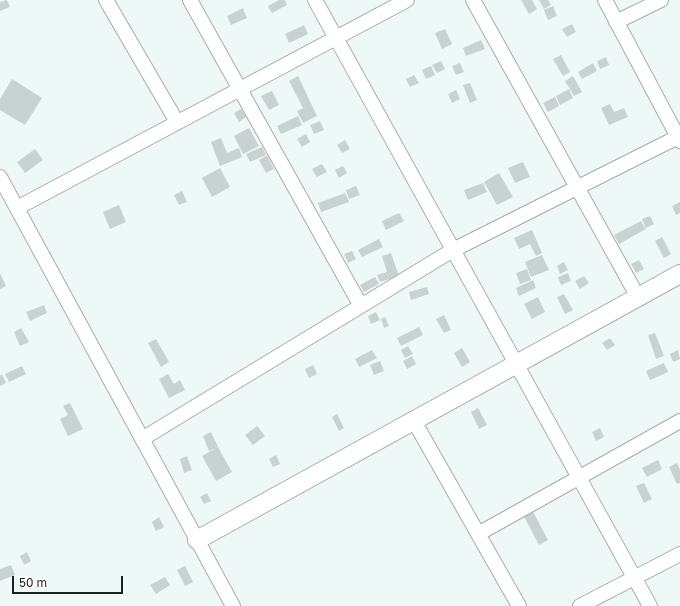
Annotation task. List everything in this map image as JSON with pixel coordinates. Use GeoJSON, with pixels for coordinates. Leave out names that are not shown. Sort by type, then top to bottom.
{"type":"FeatureCollection","features":[{"type":"Feature","properties":{"kind":"street"},"geometry":{"type":"LineString","coordinates":[[106,0],[177,122]]}},
{"type":"Feature","properties":{"kind":"street"},"geometry":{"type":"LineString","coordinates":[[190,0],[361,306]]}},
{"type":"Feature","properties":{"kind":"street"},"geometry":{"type":"LineString","coordinates":[[315,0],[650,606]]}},
{"type":"Feature","properties":{"kind":"street"},"geometry":{"type":"LineString","coordinates":[[17,208],[407,0]]}},
{"type":"Feature","properties":{"kind":"street"},"geometry":{"type":"LineString","coordinates":[[473,0],[638,297]]}},
{"type":"Feature","properties":{"kind":"street"},"geometry":{"type":"LineString","coordinates":[[142,439],[453,250],[577,187],[679,138],[605,0]]}},
{"type":"Feature","properties":{"kind":"street"},"geometry":{"type":"LineString","coordinates":[[616,22],[661,0]]}},
{"type":"Feature","properties":{"kind":"street"},"geometry":{"type":"LineString","coordinates":[[0,177],[233,606]]}},
{"type":"Feature","properties":{"kind":"street"},"geometry":{"type":"LineString","coordinates":[[197,540],[680,274]]}},
{"type":"Feature","properties":{"kind":"street"},"geometry":{"type":"LineString","coordinates":[[414,421],[519,606]]}},
{"type":"Feature","properties":{"kind":"street"},"geometry":{"type":"LineString","coordinates":[[478,534],[680,421]]}},
{"type":"Feature","properties":{"kind":"street"},"geometry":{"type":"LineString","coordinates":[[580,606],[680,554]]}},
{"type":"Feature","properties":{"kind":"building"},"geometry":{"type":"Polygon","coordinates":[[[7,0],[10,7],[0,11],[0,2],[7,0]]]}},
{"type":"Feature","properties":{"kind":"building"},"geometry":{"type":"Polygon","coordinates":[[[279,0],[285,0],[287,5],[272,13],[268,6],[279,0]]]}},
{"type":"Feature","properties":{"kind":"building"},"geometry":{"type":"Polygon","coordinates":[[[521,0],[532,0],[537,9],[529,14],[521,0]]]}},
{"type":"Feature","properties":{"kind":"building"},"geometry":{"type":"Polygon","coordinates":[[[539,0],[548,0],[551,5],[544,9],[539,0]]]}},
{"type":"Feature","properties":{"kind":"building"},"geometry":{"type":"Polygon","coordinates":[[[553,6],[557,16],[548,20],[544,10],[553,6]]]}},
{"type":"Feature","properties":{"kind":"building"},"geometry":{"type":"Polygon","coordinates":[[[243,8],[247,18],[231,25],[227,16],[243,8]]]}},
{"type":"Feature","properties":{"kind":"building"},"geometry":{"type":"Polygon","coordinates":[[[572,24],[576,32],[567,37],[562,29],[572,24]]]}},
{"type":"Feature","properties":{"kind":"building"},"geometry":{"type":"Polygon","coordinates":[[[304,25],[308,34],[289,43],[285,34],[304,25]]]}},
{"type":"Feature","properties":{"kind":"building"},"geometry":{"type":"Polygon","coordinates":[[[445,29],[452,44],[442,49],[435,33],[445,29]]]}},
{"type":"Feature","properties":{"kind":"building"},"geometry":{"type":"Polygon","coordinates":[[[481,40],[485,49],[466,56],[463,48],[481,40]]]}},
{"type":"Feature","properties":{"kind":"building"},"geometry":{"type":"Polygon","coordinates":[[[561,55],[570,72],[563,76],[553,59],[561,55]]]}},
{"type":"Feature","properties":{"kind":"building"},"geometry":{"type":"Polygon","coordinates":[[[606,57],[609,65],[600,69],[597,61],[606,57]]]}},
{"type":"Feature","properties":{"kind":"building"},"geometry":{"type":"Polygon","coordinates":[[[441,61],[445,69],[437,73],[432,65],[441,61]]]}},
{"type":"Feature","properties":{"kind":"building"},"geometry":{"type":"Polygon","coordinates":[[[460,63],[464,72],[456,75],[452,66],[460,63]]]}},
{"type":"Feature","properties":{"kind":"building"},"geometry":{"type":"Polygon","coordinates":[[[593,63],[597,71],[582,79],[578,72],[593,63]]]}},
{"type":"Feature","properties":{"kind":"building"},"geometry":{"type":"Polygon","coordinates":[[[431,66],[435,75],[426,79],[422,70],[431,66]]]}},
{"type":"Feature","properties":{"kind":"building"},"geometry":{"type":"Polygon","coordinates":[[[414,75],[419,83],[410,87],[406,79],[414,75]]]}},
{"type":"Feature","properties":{"kind":"building"},"geometry":{"type":"Polygon","coordinates":[[[298,76],[317,116],[303,123],[297,111],[303,108],[289,81],[298,76]]]}},
{"type":"Feature","properties":{"kind":"building"},"geometry":{"type":"Polygon","coordinates":[[[573,76],[582,92],[574,96],[565,81],[573,76]]]}},
{"type":"Feature","properties":{"kind":"building"},"geometry":{"type":"Polygon","coordinates":[[[12,79],[42,98],[25,125],[0,110],[0,99],[12,79]]]}},
{"type":"Feature","properties":{"kind":"building"},"geometry":{"type":"Polygon","coordinates":[[[470,83],[477,100],[470,103],[463,85],[470,83]]]}},
{"type":"Feature","properties":{"kind":"building"},"geometry":{"type":"Polygon","coordinates":[[[569,89],[573,98],[560,105],[556,96],[569,89]]]}},
{"type":"Feature","properties":{"kind":"building"},"geometry":{"type":"Polygon","coordinates":[[[456,90],[460,99],[452,103],[448,94],[456,90]]]}},
{"type":"Feature","properties":{"kind":"building"},"geometry":{"type":"Polygon","coordinates":[[[272,91],[279,105],[269,110],[261,96],[272,91]]]}},
{"type":"Feature","properties":{"kind":"building"},"geometry":{"type":"Polygon","coordinates":[[[555,97],[559,106],[548,112],[543,103],[555,97]]]}},
{"type":"Feature","properties":{"kind":"building"},"geometry":{"type":"Polygon","coordinates":[[[610,104],[614,112],[624,108],[628,117],[609,125],[601,108],[610,104]]]}},
{"type":"Feature","properties":{"kind":"building"},"geometry":{"type":"Polygon","coordinates":[[[241,109],[246,117],[239,122],[234,113],[241,109]]]}},
{"type":"Feature","properties":{"kind":"building"},"geometry":{"type":"Polygon","coordinates":[[[298,116],[302,125],[281,134],[277,126],[298,116]]]}},
{"type":"Feature","properties":{"kind":"building"},"geometry":{"type":"Polygon","coordinates":[[[320,121],[324,130],[314,134],[310,125],[320,121]]]}},
{"type":"Feature","properties":{"kind":"building"},"geometry":{"type":"Polygon","coordinates":[[[249,128],[259,146],[243,154],[234,136],[249,128]]]}},
{"type":"Feature","properties":{"kind":"building"},"geometry":{"type":"Polygon","coordinates":[[[306,134],[310,142],[302,147],[297,139],[306,134]]]}},
{"type":"Feature","properties":{"kind":"building"},"geometry":{"type":"Polygon","coordinates":[[[221,138],[227,153],[239,148],[242,157],[220,166],[211,142],[221,138]]]}},
{"type":"Feature","properties":{"kind":"building"},"geometry":{"type":"Polygon","coordinates":[[[345,140],[350,149],[342,153],[337,145],[345,140]]]}},
{"type":"Feature","properties":{"kind":"building"},"geometry":{"type":"Polygon","coordinates":[[[262,147],[266,155],[250,162],[246,154],[262,147]]]}},
{"type":"Feature","properties":{"kind":"building"},"geometry":{"type":"Polygon","coordinates":[[[35,149],[43,160],[25,173],[17,162],[35,149]]]}},
{"type":"Feature","properties":{"kind":"building"},"geometry":{"type":"Polygon","coordinates":[[[267,155],[274,169],[266,173],[259,160],[267,155]]]}},
{"type":"Feature","properties":{"kind":"building"},"geometry":{"type":"Polygon","coordinates":[[[523,162],[530,177],[515,183],[508,168],[523,162]]]}},
{"type":"Feature","properties":{"kind":"building"},"geometry":{"type":"Polygon","coordinates":[[[322,164],[327,172],[317,177],[312,169],[322,164]]]}},
{"type":"Feature","properties":{"kind":"building"},"geometry":{"type":"Polygon","coordinates":[[[343,166],[347,173],[339,178],[335,170],[343,166]]]}},
{"type":"Feature","properties":{"kind":"building"},"geometry":{"type":"Polygon","coordinates":[[[220,168],[230,187],[212,197],[202,178],[220,168]]]}},
{"type":"Feature","properties":{"kind":"building"},"geometry":{"type":"Polygon","coordinates":[[[499,173],[513,197],[497,205],[484,182],[499,173]]]}},
{"type":"Feature","properties":{"kind":"building"},"geometry":{"type":"Polygon","coordinates":[[[483,183],[487,192],[468,200],[464,190],[483,183]]]}},
{"type":"Feature","properties":{"kind":"building"},"geometry":{"type":"Polygon","coordinates":[[[356,186],[360,195],[349,199],[346,190],[356,186]]]}},
{"type":"Feature","properties":{"kind":"building"},"geometry":{"type":"Polygon","coordinates":[[[182,191],[187,202],[179,205],[174,195],[182,191]]]}},
{"type":"Feature","properties":{"kind":"building"},"geometry":{"type":"Polygon","coordinates":[[[345,193],[349,202],[321,212],[318,203],[345,193]]]}},
{"type":"Feature","properties":{"kind":"building"},"geometry":{"type":"Polygon","coordinates":[[[680,202],[680,213],[676,215],[672,206],[680,202]]]}},
{"type":"Feature","properties":{"kind":"building"},"geometry":{"type":"Polygon","coordinates":[[[119,205],[126,222],[110,229],[103,212],[119,205]]]}},
{"type":"Feature","properties":{"kind":"building"},"geometry":{"type":"Polygon","coordinates":[[[399,213],[404,221],[386,230],[382,221],[399,213]]]}},
{"type":"Feature","properties":{"kind":"building"},"geometry":{"type":"Polygon","coordinates":[[[650,216],[654,224],[646,228],[642,219],[650,216]]]}},
{"type":"Feature","properties":{"kind":"building"},"geometry":{"type":"Polygon","coordinates":[[[641,221],[646,229],[619,244],[614,235],[641,221]]]}},
{"type":"Feature","properties":{"kind":"building"},"geometry":{"type":"Polygon","coordinates":[[[532,230],[542,253],[536,256],[530,244],[519,249],[514,238],[532,230]]]}},
{"type":"Feature","properties":{"kind":"building"},"geometry":{"type":"Polygon","coordinates":[[[662,237],[671,254],[664,258],[655,241],[662,237]]]}},
{"type":"Feature","properties":{"kind":"building"},"geometry":{"type":"Polygon","coordinates":[[[379,239],[383,247],[362,257],[358,250],[379,239]]]}},
{"type":"Feature","properties":{"kind":"building"},"geometry":{"type":"Polygon","coordinates":[[[352,251],[356,259],[348,263],[344,254],[352,251]]]}},
{"type":"Feature","properties":{"kind":"building"},"geometry":{"type":"Polygon","coordinates":[[[391,253],[399,276],[380,282],[377,275],[387,272],[382,256],[391,253]]]}},
{"type":"Feature","properties":{"kind":"building"},"geometry":{"type":"Polygon","coordinates":[[[542,255],[549,270],[531,277],[525,262],[542,255]]]}},
{"type":"Feature","properties":{"kind":"building"},"geometry":{"type":"Polygon","coordinates":[[[639,260],[644,269],[636,273],[631,264],[639,260]]]}},
{"type":"Feature","properties":{"kind":"building"},"geometry":{"type":"Polygon","coordinates":[[[564,262],[568,270],[560,274],[557,266],[564,262]]]}},
{"type":"Feature","properties":{"kind":"building"},"geometry":{"type":"Polygon","coordinates":[[[527,269],[531,280],[520,284],[516,273],[527,269]]]}},
{"type":"Feature","properties":{"kind":"building"},"geometry":{"type":"Polygon","coordinates":[[[0,273],[6,286],[0,289],[0,273]]]}},
{"type":"Feature","properties":{"kind":"building"},"geometry":{"type":"Polygon","coordinates":[[[568,273],[571,281],[561,285],[558,277],[568,273]]]}},
{"type":"Feature","properties":{"kind":"building"},"geometry":{"type":"Polygon","coordinates":[[[584,276],[589,283],[580,289],[575,281],[584,276]]]}},
{"type":"Feature","properties":{"kind":"building"},"geometry":{"type":"Polygon","coordinates":[[[375,277],[379,284],[364,292],[360,285],[375,277]]]}},
{"type":"Feature","properties":{"kind":"building"},"geometry":{"type":"Polygon","coordinates":[[[533,280],[536,288],[519,296],[516,288],[533,280]]]}},
{"type":"Feature","properties":{"kind":"building"},"geometry":{"type":"Polygon","coordinates":[[[427,287],[429,294],[411,300],[409,292],[427,287]]]}},
{"type":"Feature","properties":{"kind":"building"},"geometry":{"type":"Polygon","coordinates":[[[564,294],[573,310],[565,314],[557,297],[564,294]]]}},
{"type":"Feature","properties":{"kind":"building"},"geometry":{"type":"Polygon","coordinates":[[[538,297],[545,312],[532,319],[524,304],[538,297]]]}},
{"type":"Feature","properties":{"kind":"building"},"geometry":{"type":"Polygon","coordinates":[[[44,305],[47,313],[30,321],[26,312],[44,305]]]}},
{"type":"Feature","properties":{"kind":"building"},"geometry":{"type":"Polygon","coordinates":[[[376,312],[380,320],[371,324],[368,316],[376,312]]]}},
{"type":"Feature","properties":{"kind":"building"},"geometry":{"type":"Polygon","coordinates":[[[444,315],[451,330],[444,333],[436,319],[444,315]]]}},
{"type":"Feature","properties":{"kind":"building"},"geometry":{"type":"Polygon","coordinates":[[[385,317],[389,326],[384,328],[381,319],[385,317]]]}},
{"type":"Feature","properties":{"kind":"building"},"geometry":{"type":"Polygon","coordinates":[[[419,327],[423,335],[401,346],[397,338],[419,327]]]}},
{"type":"Feature","properties":{"kind":"building"},"geometry":{"type":"Polygon","coordinates":[[[21,328],[29,342],[20,346],[14,332],[21,328]]]}},
{"type":"Feature","properties":{"kind":"building"},"geometry":{"type":"Polygon","coordinates":[[[655,333],[664,356],[656,359],[648,335],[655,333]]]}},
{"type":"Feature","properties":{"kind":"building"},"geometry":{"type":"Polygon","coordinates":[[[610,338],[615,345],[607,350],[602,343],[610,338]]]}},
{"type":"Feature","properties":{"kind":"building"},"geometry":{"type":"Polygon","coordinates":[[[156,339],[169,362],[161,367],[148,343],[156,339]]]}},
{"type":"Feature","properties":{"kind":"building"},"geometry":{"type":"Polygon","coordinates":[[[408,346],[413,354],[405,358],[401,350],[408,346]]]}},
{"type":"Feature","properties":{"kind":"building"},"geometry":{"type":"Polygon","coordinates":[[[462,348],[470,362],[462,367],[454,353],[462,348]]]}},
{"type":"Feature","properties":{"kind":"building"},"geometry":{"type":"Polygon","coordinates":[[[372,350],[377,358],[359,367],[355,359],[372,350]]]}},
{"type":"Feature","properties":{"kind":"building"},"geometry":{"type":"Polygon","coordinates":[[[678,350],[680,359],[673,362],[670,354],[678,350]]]}},
{"type":"Feature","properties":{"kind":"building"},"geometry":{"type":"Polygon","coordinates":[[[412,356],[416,364],[407,369],[403,361],[412,356]]]}},
{"type":"Feature","properties":{"kind":"building"},"geometry":{"type":"Polygon","coordinates":[[[380,361],[384,371],[374,375],[370,365],[380,361]]]}},
{"type":"Feature","properties":{"kind":"building"},"geometry":{"type":"Polygon","coordinates":[[[664,363],[668,372],[650,380],[646,371],[664,363]]]}},
{"type":"Feature","properties":{"kind":"building"},"geometry":{"type":"Polygon","coordinates":[[[313,365],[317,374],[309,378],[305,369],[313,365]]]}},
{"type":"Feature","properties":{"kind":"building"},"geometry":{"type":"Polygon","coordinates":[[[22,366],[26,374],[9,382],[5,374],[22,366]]]}},
{"type":"Feature","properties":{"kind":"building"},"geometry":{"type":"Polygon","coordinates":[[[2,374],[6,383],[0,386],[0,376],[2,374]]]}},
{"type":"Feature","properties":{"kind":"building"},"geometry":{"type":"Polygon","coordinates":[[[168,374],[174,384],[180,380],[185,390],[169,398],[159,379],[168,374]]]}},
{"type":"Feature","properties":{"kind":"building"},"geometry":{"type":"Polygon","coordinates":[[[70,403],[83,429],[68,436],[60,419],[68,415],[63,406],[70,403]]]}},
{"type":"Feature","properties":{"kind":"building"},"geometry":{"type":"Polygon","coordinates":[[[478,408],[487,425],[479,429],[471,412],[478,408]]]}},
{"type":"Feature","properties":{"kind":"building"},"geometry":{"type":"Polygon","coordinates":[[[337,414],[344,428],[339,431],[332,417],[337,414]]]}},
{"type":"Feature","properties":{"kind":"building"},"geometry":{"type":"Polygon","coordinates":[[[257,426],[265,436],[253,445],[245,435],[257,426]]]}},
{"type":"Feature","properties":{"kind":"building"},"geometry":{"type":"Polygon","coordinates":[[[600,428],[604,437],[596,441],[592,432],[600,428]]]}},
{"type":"Feature","properties":{"kind":"building"},"geometry":{"type":"Polygon","coordinates":[[[211,432],[218,447],[209,451],[203,436],[211,432]]]}},
{"type":"Feature","properties":{"kind":"building"},"geometry":{"type":"Polygon","coordinates":[[[218,447],[232,472],[216,481],[202,456],[218,447]]]}},
{"type":"Feature","properties":{"kind":"building"},"geometry":{"type":"Polygon","coordinates":[[[276,455],[280,464],[273,467],[269,459],[276,455]]]}},
{"type":"Feature","properties":{"kind":"building"},"geometry":{"type":"Polygon","coordinates":[[[187,456],[192,470],[184,473],[180,459],[187,456]]]}},
{"type":"Feature","properties":{"kind":"building"},"geometry":{"type":"Polygon","coordinates":[[[658,460],[662,469],[647,477],[642,468],[658,460]]]}},
{"type":"Feature","properties":{"kind":"building"},"geometry":{"type":"Polygon","coordinates":[[[677,463],[680,470],[680,483],[677,484],[669,467],[677,463]]]}},
{"type":"Feature","properties":{"kind":"building"},"geometry":{"type":"Polygon","coordinates":[[[644,483],[652,499],[644,503],[636,486],[644,483]]]}},
{"type":"Feature","properties":{"kind":"building"},"geometry":{"type":"Polygon","coordinates":[[[207,493],[211,501],[204,504],[200,497],[207,493]]]}},
{"type":"Feature","properties":{"kind":"building"},"geometry":{"type":"Polygon","coordinates":[[[530,506],[548,540],[539,545],[521,511],[530,506]]]}},
{"type":"Feature","properties":{"kind":"building"},"geometry":{"type":"Polygon","coordinates":[[[159,517],[164,527],[156,531],[152,522],[159,517]]]}},
{"type":"Feature","properties":{"kind":"building"},"geometry":{"type":"Polygon","coordinates":[[[27,552],[31,561],[24,565],[20,556],[27,552]]]}},
{"type":"Feature","properties":{"kind":"building"},"geometry":{"type":"Polygon","coordinates":[[[11,565],[15,575],[0,581],[0,569],[11,565]]]}},
{"type":"Feature","properties":{"kind":"building"},"geometry":{"type":"Polygon","coordinates":[[[185,566],[193,582],[185,586],[177,570],[185,566]]]}},
{"type":"Feature","properties":{"kind":"building"},"geometry":{"type":"Polygon","coordinates":[[[165,577],[170,585],[156,594],[150,585],[165,577]]]}}]}
